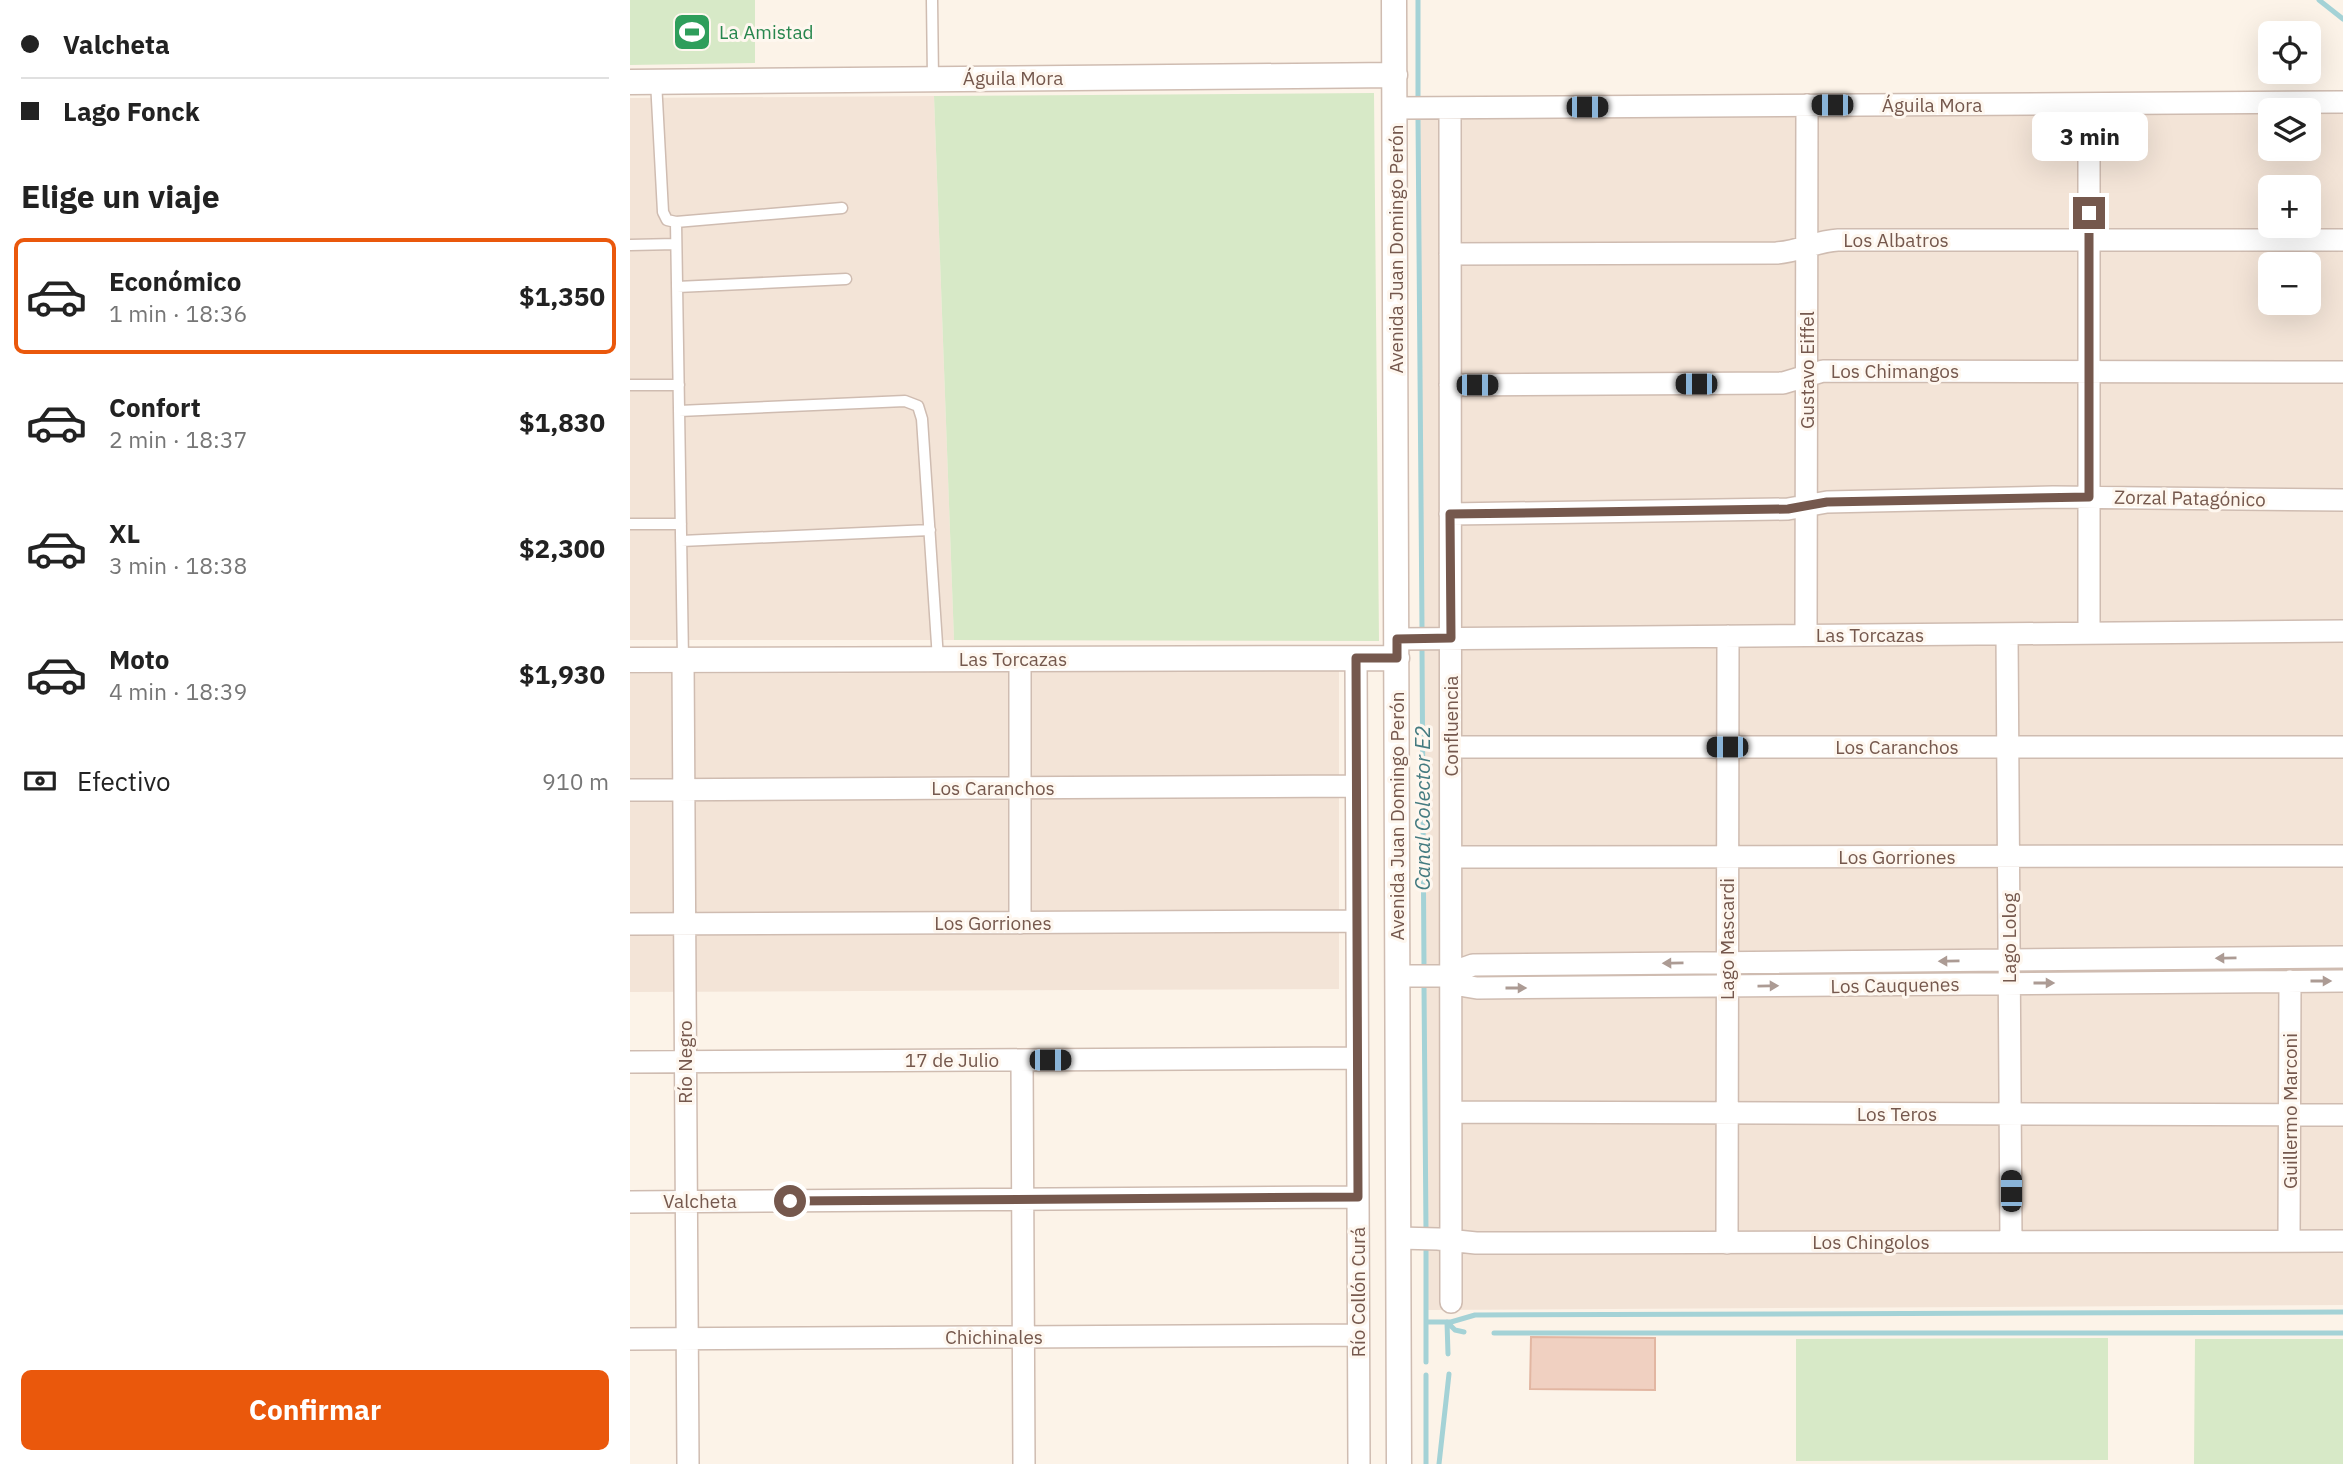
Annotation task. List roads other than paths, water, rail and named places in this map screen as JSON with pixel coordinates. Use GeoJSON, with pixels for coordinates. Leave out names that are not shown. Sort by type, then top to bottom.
{"type":"FeatureCollection","features":[{"type":"Feature","properties":{"kind":"street","name":"Avenida Juan Domingo Perón"},"geometry":{"type":"LineString","coordinates":[[1394,0],[1399,1464]]}},
{"type":"Feature","properties":{"kind":"street","name":"Águila Mora"},"geometry":{"type":"LineString","coordinates":[[630,82],[1395,75]]}},
{"type":"Feature","properties":{"kind":"street","name":"Águila Mora"},"geometry":{"type":"LineString","coordinates":[[1395,108],[2343,102]]}},
{"type":"Feature","properties":{"kind":"street"},"geometry":{"type":"LineString","coordinates":[[2089,104],[2090,633]]}},
{"type":"Feature","properties":{"kind":"street","name":"Gustavo Eiffel"},"geometry":{"type":"LineString","coordinates":[[1806,635],[1807,105]]}},
{"type":"Feature","properties":{"kind":"street","name":"Confluencia"},"geometry":{"type":"LineString","coordinates":[[1450,108],[1451,1302]]}},
{"type":"Feature","properties":{"kind":"street","name":"Los Albatros"},"geometry":{"type":"LineString","coordinates":[[1450,254],[1776,253],[1838,240],[2343,240]]}},
{"type":"Feature","properties":{"kind":"street","name":"Los Chimangos"},"geometry":{"type":"LineString","coordinates":[[1450,385],[1783,383],[1823,371],[2343,372]]}},
{"type":"Feature","properties":{"kind":"street","name":"Zorzal Patagónico"},"geometry":{"type":"LineString","coordinates":[[1450,514],[1788,509],[1827,502],[2089,497],[2343,500]]}},
{"type":"Feature","properties":{"kind":"street","name":"Las Torcazas"},"geometry":{"type":"LineString","coordinates":[[630,660],[1356,658],[1451,638],[2343,631]]}},
{"type":"Feature","properties":{"kind":"street","name":"Lago Lolog"},"geometry":{"type":"LineString","coordinates":[[2007,634],[2011,1242]]}},
{"type":"Feature","properties":{"kind":"street","name":"Lago Mascardi"},"geometry":{"type":"LineString","coordinates":[[1727,1242],[1728,636]]}},
{"type":"Feature","properties":{"kind":"street","name":"Río Collón Curá"},"geometry":{"type":"LineString","coordinates":[[1356,658],[1359,1464]]}},
{"type":"Feature","properties":{"kind":"street","name":"Río Negro"},"geometry":{"type":"LineString","coordinates":[[683,659],[688,1464]]}},
{"type":"Feature","properties":{"kind":"street"},"geometry":{"type":"LineString","coordinates":[[1020,659],[1020,923]]}},
{"type":"Feature","properties":{"kind":"street","name":"Los Caranchos"},"geometry":{"type":"LineString","coordinates":[[1451,747],[2343,747]]}},
{"type":"Feature","properties":{"kind":"street","name":"Los Caranchos"},"geometry":{"type":"LineString","coordinates":[[630,790],[1356,786]]}},
{"type":"Feature","properties":{"kind":"street","name":"Los Gorriones"},"geometry":{"type":"LineString","coordinates":[[1451,857],[2343,856]]}},
{"type":"Feature","properties":{"kind":"street","name":"Los Gorriones"},"geometry":{"type":"LineString","coordinates":[[630,924],[1357,922]]}},
{"type":"Feature","properties":{"kind":"street","name":"Los Cauquenes"},"geometry":{"type":"LineString","coordinates":[[1398,976],[1451,976],[1473,965],[2343,957]]}},
{"type":"Feature","properties":{"kind":"street","name":"Los Cauquenes"},"geometry":{"type":"LineString","coordinates":[[1451,976],[1465,986],[1477,988],[2343,981]]}},
{"type":"Feature","properties":{"kind":"street","name":"Guillermo Marconi"},"geometry":{"type":"LineString","coordinates":[[2289,1241],[2290,981]]}},
{"type":"Feature","properties":{"kind":"street","name":"17 de Julio"},"geometry":{"type":"LineString","coordinates":[[630,1062],[1357,1058]]}},
{"type":"Feature","properties":{"kind":"street"},"geometry":{"type":"LineString","coordinates":[[1022,1060],[1024,1464]]}},
{"type":"Feature","properties":{"kind":"street","name":"Los Teros"},"geometry":{"type":"LineString","coordinates":[[1451,1112],[2343,1115]]}},
{"type":"Feature","properties":{"kind":"street","name":"Valcheta"},"geometry":{"type":"LineString","coordinates":[[630,1202],[1358,1197]]}},
{"type":"Feature","properties":{"kind":"street","name":"Los Chingolos"},"geometry":{"type":"LineString","coordinates":[[1399,1238],[1476,1243],[2343,1241]]}},
{"type":"Feature","properties":{"kind":"street","name":"Chichinales"},"geometry":{"type":"LineString","coordinates":[[630,1339],[1358,1335]]}},
{"type":"Feature","properties":{"kind":"lane"},"geometry":{"type":"LineString","coordinates":[[932,0],[933,79]]}},
{"type":"Feature","properties":{"kind":"lane"},"geometry":{"type":"LineString","coordinates":[[656,82],[663,212],[667,220],[676,222],[842,208]]}},
{"type":"Feature","properties":{"kind":"lane"},"geometry":{"type":"LineString","coordinates":[[676,222],[683,659]]}},
{"type":"Feature","properties":{"kind":"lane"},"geometry":{"type":"LineString","coordinates":[[630,245],[676,244]]}},
{"type":"Feature","properties":{"kind":"lane"},"geometry":{"type":"LineString","coordinates":[[677,287],[846,279]]}},
{"type":"Feature","properties":{"kind":"lane"},"geometry":{"type":"LineString","coordinates":[[630,385],[678,385]]}},
{"type":"Feature","properties":{"kind":"lane"},"geometry":{"type":"LineString","coordinates":[[679,411],[905,401],[915,403],[922,414],[938,659]]}},
{"type":"Feature","properties":{"kind":"lane"},"geometry":{"type":"LineString","coordinates":[[630,524],[681,524]]}},
{"type":"Feature","properties":{"kind":"lane"},"geometry":{"type":"LineString","coordinates":[[681,541],[930,530]]}},
{"type":"Feature","properties":{"kind":"waterway"},"geometry":{"type":"LineString","coordinates":[[1418,0],[1418,98]]}},
{"type":"Feature","properties":{"kind":"waterway"},"geometry":{"type":"LineString","coordinates":[[2319,0],[2343,19]]}},
{"type":"Feature","properties":{"kind":"waterway"},"geometry":{"type":"LineString","coordinates":[[1418,117],[1422,627]]}},
{"type":"Feature","properties":{"kind":"waterway","name":"Canal Colector E2"},"geometry":{"type":"LineString","coordinates":[[1422,650],[1424,966]]}},
{"type":"Feature","properties":{"kind":"waterway","name":"Canal Colector E2"},"geometry":{"type":"LineString","coordinates":[[1424,986],[1426,1231]]}},
{"type":"Feature","properties":{"kind":"waterway","name":"Canal Colector E2"},"geometry":{"type":"LineString","coordinates":[[1426,1246],[1426,1362]]}},
{"type":"Feature","properties":{"kind":"waterway"},"geometry":{"type":"LineString","coordinates":[[1426,1322],[1451,1322],[1475,1315],[2343,1312]]}},
{"type":"Feature","properties":{"kind":"waterway"},"geometry":{"type":"LineString","coordinates":[[1447,1322],[1448,1354]]}},
{"type":"Feature","properties":{"kind":"waterway"},"geometry":{"type":"LineString","coordinates":[[1447,1322],[1455,1330],[1464,1332]]}},
{"type":"Feature","properties":{"kind":"waterway"},"geometry":{"type":"LineString","coordinates":[[1494,1333],[2343,1333]]}},
{"type":"Feature","properties":{"kind":"waterway"},"geometry":{"type":"LineString","coordinates":[[1439,1464],[1449,1374]]}},
{"type":"Feature","properties":{"kind":"waterway","name":"Canal Colector E2"},"geometry":{"type":"LineString","coordinates":[[1426,1375],[1426,1464]]}},
{"type":"Feature","properties":{"kind":"place","name":"La Amistad"},"geometry":{"type":"Point","coordinates":[692,32]}}]}
